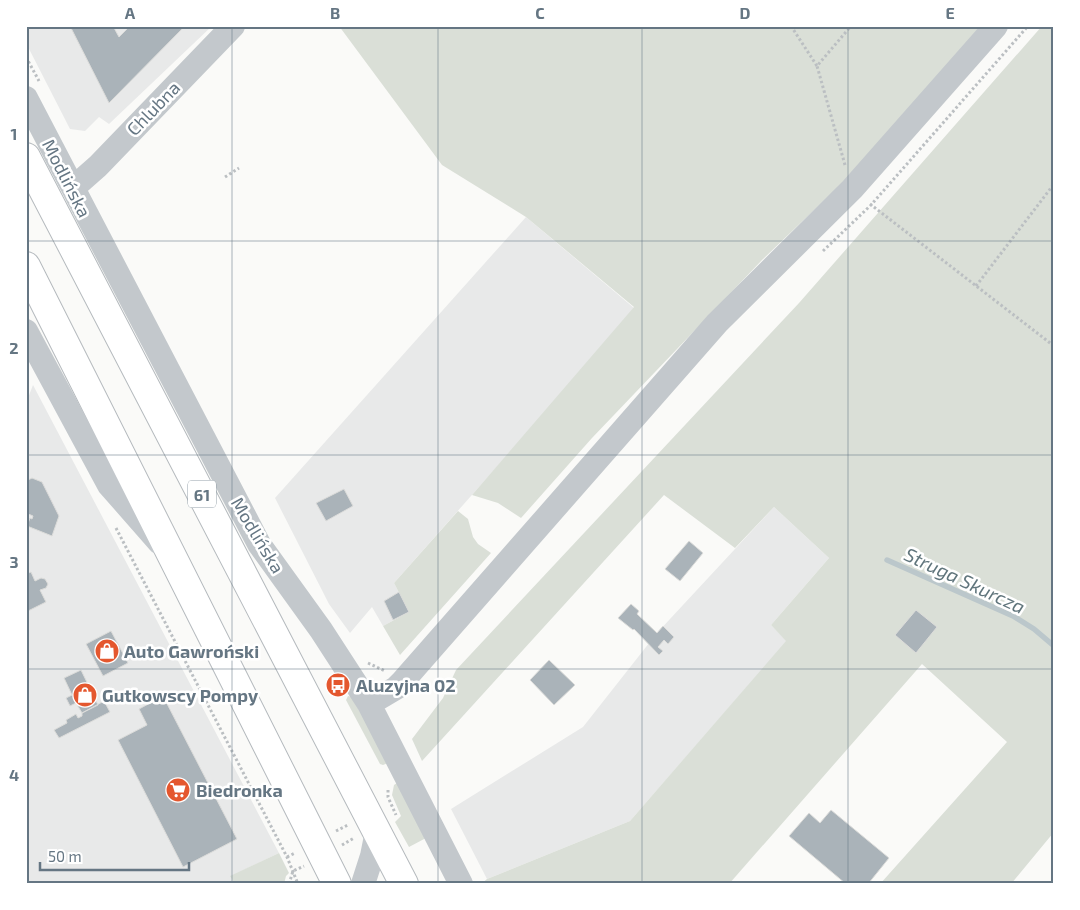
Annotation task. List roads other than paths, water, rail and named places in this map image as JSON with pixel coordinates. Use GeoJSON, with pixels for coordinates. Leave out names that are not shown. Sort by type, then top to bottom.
{"type":"FeatureCollection","features":[{"type":"Feature","properties":{"kind":"main road","name":"Modlińska"},"geometry":{"type":"LineString","coordinates":[[26,157],[283,649],[343,769],[369,833],[404,884]]}},
{"type":"Feature","properties":{"kind":"main road"},"geometry":{"type":"LineString","coordinates":[[26,266],[337,884]]}},
{"type":"Feature","properties":{"kind":"street","name":"Chlubna"},"geometry":{"type":"LineString","coordinates":[[73,188],[98,166],[232,26]]}},
{"type":"Feature","properties":{"kind":"street"},"geometry":{"type":"LineString","coordinates":[[369,704],[396,688],[403,681],[717,323],[852,189],[996,26]]}},
{"type":"Feature","properties":{"kind":"street","name":"Modlińska"},"geometry":{"type":"LineString","coordinates":[[26,98],[260,544],[369,704],[461,884]]}},
{"type":"Feature","properties":{"kind":"street"},"geometry":{"type":"LineString","coordinates":[[26,330],[109,486],[174,560]]}},
{"type":"Feature","properties":{"kind":"street"},"geometry":{"type":"LineString","coordinates":[[363,884],[372,856],[369,833]]}},
{"type":"Feature","properties":{"kind":"waterway","name":"Struga Skurcza"},"geometry":{"type":"LineString","coordinates":[[887,560],[1013,616],[1034,629],[1054,646]]}},
{"type":"Feature","properties":{"kind":"place","name":"Auto Gawroński"},"geometry":{"type":"Point","coordinates":[107,651]}},
{"type":"Feature","properties":{"kind":"place","name":"Aluzyjna 02"},"geometry":{"type":"Point","coordinates":[338,685]}},
{"type":"Feature","properties":{"kind":"place","name":"Gutkowscy Pompy"},"geometry":{"type":"Point","coordinates":[85,695]}},
{"type":"Feature","properties":{"kind":"place","name":"Biedronka"},"geometry":{"type":"Point","coordinates":[178,790]}}]}
